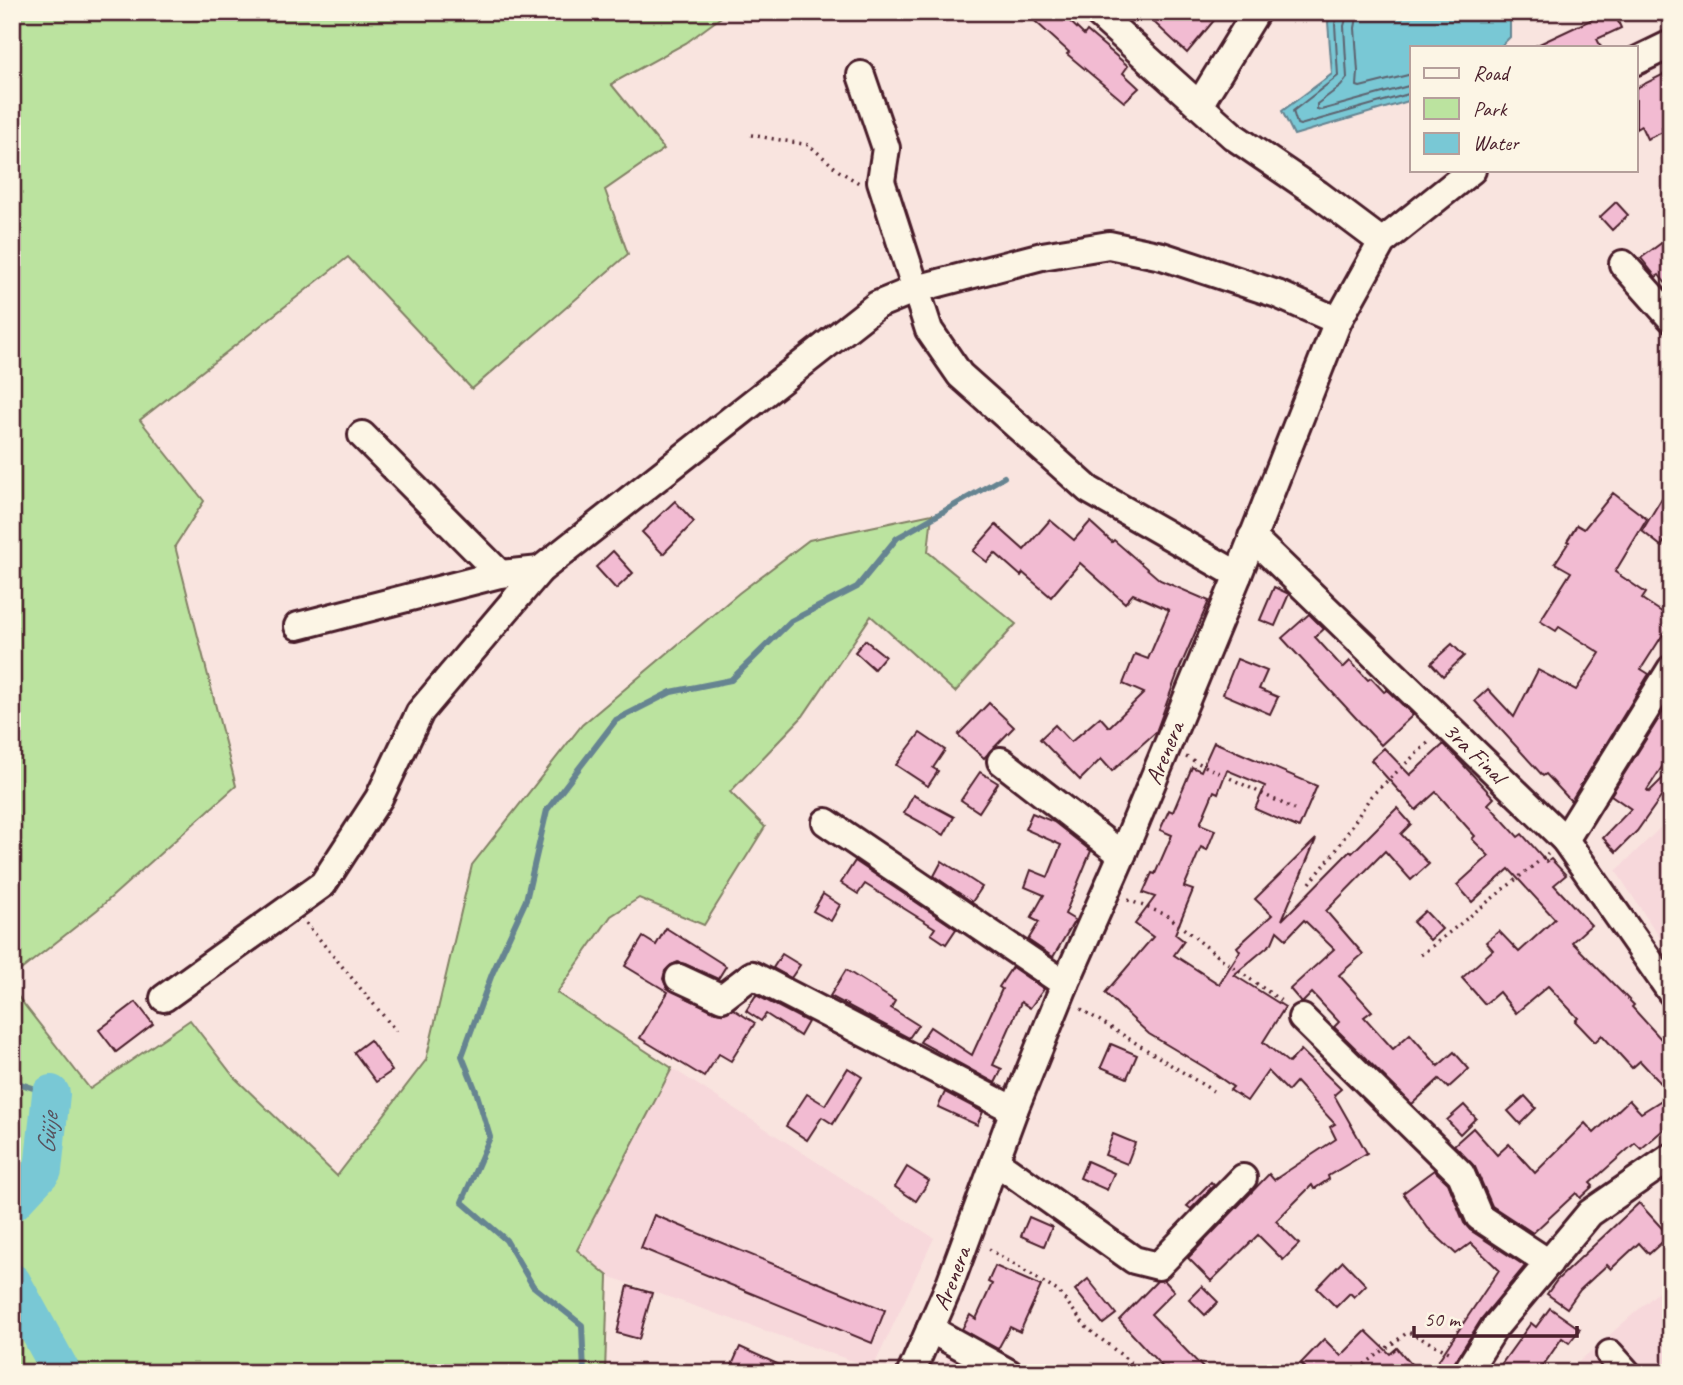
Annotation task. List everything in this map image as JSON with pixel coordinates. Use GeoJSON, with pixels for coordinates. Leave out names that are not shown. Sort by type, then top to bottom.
{"type":"FeatureCollection","features":[{"type":"Feature","properties":{"kind":"street"},"geometry":{"type":"LineString","coordinates":[[1097,12],[1233,136],[1382,242]]}},
{"type":"Feature","properties":{"kind":"street"},"geometry":{"type":"LineString","coordinates":[[1199,106],[1256,12]]}},
{"type":"Feature","properties":{"kind":"street"},"geometry":{"type":"LineString","coordinates":[[1638,60],[1671,44]]}},
{"type":"Feature","properties":{"kind":"street"},"geometry":{"type":"LineString","coordinates":[[861,75],[886,148],[881,180],[929,330],[960,375],[1088,490],[1238,575]]}},
{"type":"Feature","properties":{"kind":"street","name":"Arenera"},"geometry":{"type":"LineString","coordinates":[[911,1373],[967,1236],[1014,1110],[1238,575],[1338,321],[1382,242],[1470,172]]}},
{"type":"Feature","properties":{"kind":"street"},"geometry":{"type":"LineString","coordinates":[[164,998],[323,884],[379,798],[420,712],[540,569],[877,304],[916,289],[1042,256],[1109,245],[1175,260],[1277,294],[1338,321]]}},
{"type":"Feature","properties":{"kind":"street"},"geometry":{"type":"LineString","coordinates":[[1623,264],[1671,318]]}},
{"type":"Feature","properties":{"kind":"street"},"geometry":{"type":"LineString","coordinates":[[362,435],[500,574]]}},
{"type":"Feature","properties":{"kind":"street","name":"3ra Final"},"geometry":{"type":"LineString","coordinates":[[1252,537],[1564,840],[1671,992]]}},
{"type":"Feature","properties":{"kind":"street"},"geometry":{"type":"LineString","coordinates":[[298,626],[500,574],[540,569]]}},
{"type":"Feature","properties":{"kind":"street"},"geometry":{"type":"LineString","coordinates":[[1564,840],[1671,669]]}},
{"type":"Feature","properties":{"kind":"street"},"geometry":{"type":"LineString","coordinates":[[1001,761],[1122,855]]}},
{"type":"Feature","properties":{"kind":"street"},"geometry":{"type":"LineString","coordinates":[[826,822],[1063,990]]}},
{"type":"Feature","properties":{"kind":"street"},"geometry":{"type":"LineString","coordinates":[[679,978],[722,998],[752,975],[1014,1110]]}},
{"type":"Feature","properties":{"kind":"street"},"geometry":{"type":"LineString","coordinates":[[1302,1018],[1461,1174],[1479,1217],[1549,1263]]}},
{"type":"Feature","properties":{"kind":"street"},"geometry":{"type":"LineString","coordinates":[[1469,1368],[1495,1327],[1590,1213],[1671,1157]]}},
{"type":"Feature","properties":{"kind":"street"},"geometry":{"type":"LineString","coordinates":[[995,1161],[1134,1261],[1158,1266],[1243,1178]]}},
{"type":"Feature","properties":{"kind":"street"},"geometry":{"type":"LineString","coordinates":[[930,1329],[1009,1373]]}},
{"type":"Feature","properties":{"kind":"path"},"geometry":{"type":"LineString","coordinates":[[751,135],[809,145],[839,171],[888,201]]}},
{"type":"Feature","properties":{"kind":"path"},"geometry":{"type":"LineString","coordinates":[[1310,883],[1335,852],[1371,796],[1447,726]]}},
{"type":"Feature","properties":{"kind":"path"},"geometry":{"type":"LineString","coordinates":[[1166,748],[1294,809]]}},
{"type":"Feature","properties":{"kind":"path"},"geometry":{"type":"LineString","coordinates":[[1422,956],[1564,840]]}},
{"type":"Feature","properties":{"kind":"path"},"geometry":{"type":"LineString","coordinates":[[1107,891],[1167,915],[1302,1018]]}},
{"type":"Feature","properties":{"kind":"path"},"geometry":{"type":"LineString","coordinates":[[292,906],[396,1031]]}},
{"type":"Feature","properties":{"kind":"path"},"geometry":{"type":"LineString","coordinates":[[1063,990],[1213,1091]]}},
{"type":"Feature","properties":{"kind":"path"},"geometry":{"type":"LineString","coordinates":[[967,1236],[1059,1292],[1087,1328],[1139,1368]]}},
{"type":"Feature","properties":{"kind":"path"},"geometry":{"type":"LineString","coordinates":[[1353,1373],[1408,1332],[1469,1368]]}},
{"type":"Feature","properties":{"kind":"shaded area"},"geometry":{"type":"Polygon","coordinates":[[[1671,817],[1671,955],[1616,871],[1671,817]]]}},
{"type":"Feature","properties":{"kind":"shaded area"},"geometry":{"type":"Polygon","coordinates":[[[672,1068],[934,1238],[873,1368],[608,1276],[577,1251],[672,1068]]]}},
{"type":"Feature","properties":{"kind":"shaded area"},"geometry":{"type":"Polygon","coordinates":[[[1671,1281],[1671,1373],[1566,1373],[1671,1281]]]}},
{"type":"Feature","properties":{"kind":"shaded area"},"geometry":{"type":"Polygon","coordinates":[[[953,1345],[999,1373],[942,1373],[953,1345]]]}},
{"type":"Feature","properties":{"kind":"green space"},"geometry":{"type":"Polygon","coordinates":[[[12,12],[728,12],[686,43],[611,84],[664,149],[605,190],[628,254],[472,389],[348,257],[140,420],[204,501],[175,546],[236,786],[97,910],[12,977],[12,12]]]}},
{"type":"Feature","properties":{"kind":"green space"},"geometry":{"type":"Polygon","coordinates":[[[932,514],[928,552],[1016,624],[955,692],[871,616],[803,716],[730,792],[765,827],[704,925],[639,898],[611,916],[557,993],[672,1068],[577,1250],[608,1276],[605,1373],[12,1373],[12,989],[90,1089],[190,1020],[234,1077],[337,1176],[426,1060],[472,865],[582,725],[739,593],[809,540],[932,514]]]}},
{"type":"Feature","properties":{"kind":"water"},"geometry":{"type":"Polygon","coordinates":[[[1333,12],[1510,12],[1510,37],[1501,46],[1410,46],[1410,101],[1294,135],[1282,111],[1332,74],[1328,22],[1333,12]]]}},
{"type":"Feature","properties":{"kind":"building"},"geometry":{"type":"Polygon","coordinates":[[[1025,12],[1060,12],[1084,35],[1087,31],[1128,66],[1123,73],[1139,88],[1124,102],[1067,54],[1069,52],[1025,12]]]}},
{"type":"Feature","properties":{"kind":"building"},"geometry":{"type":"Polygon","coordinates":[[[1143,12],[1221,12],[1187,53],[1143,12]]]}},
{"type":"Feature","properties":{"kind":"building"},"geometry":{"type":"Polygon","coordinates":[[[1595,12],[1614,12],[1621,28],[1597,39],[1600,46],[1535,46],[1597,17],[1595,12]]]}},
{"type":"Feature","properties":{"kind":"building"},"geometry":{"type":"Polygon","coordinates":[[[1664,74],[1671,89],[1671,124],[1662,128],[1663,132],[1647,139],[1641,126],[1638,128],[1638,87],[1664,74]]]}},
{"type":"Feature","properties":{"kind":"building"},"geometry":{"type":"Polygon","coordinates":[[[1616,202],[1628,215],[1612,230],[1600,217],[1616,202]]]}},
{"type":"Feature","properties":{"kind":"building"},"geometry":{"type":"Polygon","coordinates":[[[1671,236],[1671,290],[1641,258],[1671,236]]]}},
{"type":"Feature","properties":{"kind":"building"},"geometry":{"type":"Polygon","coordinates":[[[1671,483],[1671,533],[1661,546],[1642,531],[1671,483]]]}},
{"type":"Feature","properties":{"kind":"building"},"geometry":{"type":"Polygon","coordinates":[[[1613,493],[1647,519],[1615,572],[1646,593],[1642,599],[1671,618],[1671,622],[1641,669],[1649,674],[1571,801],[1546,774],[1543,776],[1475,701],[1488,689],[1514,717],[1538,670],[1576,690],[1600,653],[1559,627],[1556,631],[1540,621],[1571,572],[1555,563],[1569,542],[1567,541],[1577,525],[1584,529],[1613,493]]]}},
{"type":"Feature","properties":{"kind":"building"},"geometry":{"type":"Polygon","coordinates":[[[675,501],[694,522],[663,554],[642,532],[675,501]]]}},
{"type":"Feature","properties":{"kind":"building"},"geometry":{"type":"Polygon","coordinates":[[[1050,520],[1074,540],[1090,522],[1160,580],[1209,601],[1178,672],[1156,732],[1112,771],[1101,759],[1080,780],[1040,739],[1055,725],[1071,742],[1100,717],[1109,727],[1144,693],[1123,684],[1135,654],[1148,659],[1169,610],[1133,594],[1125,603],[1080,563],[1051,597],[995,553],[987,562],[973,551],[996,525],[1024,550],[1050,520]]]}},
{"type":"Feature","properties":{"kind":"building"},"geometry":{"type":"Polygon","coordinates":[[[613,551],[633,573],[616,589],[596,567],[613,551]]]}},
{"type":"Feature","properties":{"kind":"building"},"geometry":{"type":"Polygon","coordinates":[[[1274,587],[1289,594],[1275,626],[1260,620],[1274,587]]]}},
{"type":"Feature","properties":{"kind":"building"},"geometry":{"type":"Polygon","coordinates":[[[1309,614],[1324,629],[1315,637],[1343,668],[1350,661],[1368,680],[1371,678],[1384,692],[1387,690],[1413,715],[1381,745],[1282,638],[1309,614]]]}},
{"type":"Feature","properties":{"kind":"building"},"geometry":{"type":"Polygon","coordinates":[[[865,640],[885,656],[874,669],[855,652],[865,640]]]}},
{"type":"Feature","properties":{"kind":"building"},"geometry":{"type":"Polygon","coordinates":[[[1452,644],[1464,656],[1443,676],[1431,663],[1452,644]]]}},
{"type":"Feature","properties":{"kind":"building"},"geometry":{"type":"Polygon","coordinates":[[[1237,659],[1267,671],[1259,689],[1278,697],[1270,714],[1223,694],[1237,659]]]}},
{"type":"Feature","properties":{"kind":"building"},"geometry":{"type":"Polygon","coordinates":[[[1671,699],[1671,753],[1647,790],[1649,792],[1664,777],[1671,783],[1637,831],[1616,852],[1603,838],[1631,809],[1611,795],[1671,699]]]}},
{"type":"Feature","properties":{"kind":"building"},"geometry":{"type":"Polygon","coordinates":[[[989,703],[1014,727],[984,758],[958,735],[989,703]]]}},
{"type":"Feature","properties":{"kind":"building"},"geometry":{"type":"Polygon","coordinates":[[[920,733],[945,750],[933,768],[938,771],[928,786],[896,765],[920,733]]]}},
{"type":"Feature","properties":{"kind":"building"},"geometry":{"type":"Polygon","coordinates":[[[1214,742],[1317,786],[1299,828],[1255,809],[1265,786],[1227,770],[1218,793],[1214,791],[1200,824],[1215,830],[1207,850],[1201,847],[1184,887],[1193,890],[1175,934],[1184,941],[1174,955],[1219,984],[1240,951],[1237,947],[1272,915],[1255,899],[1316,839],[1282,920],[1397,808],[1411,824],[1401,834],[1429,864],[1411,880],[1385,851],[1326,911],[1363,954],[1339,975],[1372,1011],[1364,1017],[1393,1049],[1410,1034],[1438,1066],[1454,1052],[1469,1069],[1448,1088],[1439,1079],[1412,1104],[1334,1027],[1339,1022],[1312,993],[1302,1003],[1290,989],[1334,949],[1304,920],[1286,939],[1277,931],[1272,943],[1234,975],[1285,1007],[1263,1042],[1289,1063],[1301,1050],[1341,1089],[1334,1095],[1367,1153],[1328,1176],[1329,1179],[1314,1189],[1312,1185],[1276,1221],[1299,1244],[1283,1260],[1258,1235],[1211,1281],[1188,1258],[1269,1174],[1274,1180],[1336,1139],[1330,1127],[1335,1124],[1296,1082],[1288,1091],[1268,1071],[1247,1101],[1230,1090],[1233,1087],[1206,1068],[1149,1034],[1105,993],[1153,937],[1135,924],[1155,897],[1143,893],[1152,873],[1155,874],[1172,835],[1160,830],[1169,810],[1173,812],[1192,767],[1201,771],[1214,742]]]}},
{"type":"Feature","properties":{"kind":"building"},"geometry":{"type":"Polygon","coordinates":[[[1444,744],[1494,798],[1488,804],[1518,837],[1522,834],[1547,862],[1551,859],[1566,875],[1554,885],[1591,925],[1572,942],[1634,1005],[1632,1007],[1671,1050],[1671,1094],[1640,1061],[1632,1068],[1602,1035],[1595,1042],[1575,1021],[1578,1018],[1548,986],[1516,1013],[1499,992],[1485,1004],[1462,978],[1493,950],[1486,942],[1499,931],[1519,952],[1555,919],[1509,869],[1472,902],[1457,885],[1489,856],[1472,839],[1475,836],[1436,792],[1416,810],[1371,760],[1384,748],[1410,775],[1444,744]]]}},
{"type":"Feature","properties":{"kind":"building"},"geometry":{"type":"Polygon","coordinates":[[[980,772],[998,783],[979,812],[961,800],[980,772]]]}},
{"type":"Feature","properties":{"kind":"building"},"geometry":{"type":"Polygon","coordinates":[[[913,795],[954,817],[944,835],[904,813],[913,795]]]}},
{"type":"Feature","properties":{"kind":"building"},"geometry":{"type":"Polygon","coordinates":[[[1032,813],[1054,822],[1091,851],[1065,914],[1075,920],[1053,957],[1028,940],[1039,922],[1031,918],[1044,895],[1025,887],[1031,870],[1048,877],[1061,845],[1025,829],[1032,813]]]}},
{"type":"Feature","properties":{"kind":"building"},"geometry":{"type":"Polygon","coordinates":[[[855,861],[956,929],[946,944],[931,934],[935,928],[865,884],[858,894],[841,883],[855,861]]]}},
{"type":"Feature","properties":{"kind":"building"},"geometry":{"type":"Polygon","coordinates":[[[942,861],[982,887],[972,902],[934,876],[942,861]]]}},
{"type":"Feature","properties":{"kind":"building"},"geometry":{"type":"Polygon","coordinates":[[[823,894],[840,905],[831,921],[813,911],[823,894]]]}},
{"type":"Feature","properties":{"kind":"building"},"geometry":{"type":"Polygon","coordinates":[[[1425,911],[1442,929],[1430,940],[1413,922],[1425,911]]]}},
{"type":"Feature","properties":{"kind":"building"},"geometry":{"type":"Polygon","coordinates":[[[666,928],[726,966],[718,979],[678,962],[665,971],[663,979],[667,988],[715,1012],[724,1013],[733,1009],[755,1023],[731,1061],[719,1054],[704,1077],[640,1038],[668,992],[625,966],[643,937],[656,945],[666,928]]]}},
{"type":"Feature","properties":{"kind":"building"},"geometry":{"type":"Polygon","coordinates":[[[782,954],[800,965],[791,978],[773,968],[782,954]]]}},
{"type":"Feature","properties":{"kind":"building"},"geometry":{"type":"Polygon","coordinates":[[[1012,967],[1044,989],[1030,1008],[1021,1002],[993,1065],[1002,1069],[995,1083],[920,1042],[930,1027],[972,1055],[1002,989],[999,987],[1012,967]]]}},
{"type":"Feature","properties":{"kind":"building"},"geometry":{"type":"Polygon","coordinates":[[[846,970],[895,1001],[891,1008],[918,1025],[909,1038],[830,996],[846,970]]]}},
{"type":"Feature","properties":{"kind":"building"},"geometry":{"type":"Polygon","coordinates":[[[756,995],[808,1022],[800,1036],[766,1014],[761,1021],[746,1011],[756,995]]]}},
{"type":"Feature","properties":{"kind":"building"},"geometry":{"type":"Polygon","coordinates":[[[136,1002],[153,1024],[116,1052],[99,1030],[136,1002]]]}},
{"type":"Feature","properties":{"kind":"building"},"geometry":{"type":"Polygon","coordinates":[[[370,1040],[392,1071],[376,1082],[354,1052],[370,1040]]]}},
{"type":"Feature","properties":{"kind":"building"},"geometry":{"type":"Polygon","coordinates":[[[1111,1044],[1137,1055],[1127,1078],[1101,1067],[1111,1044]]]}},
{"type":"Feature","properties":{"kind":"building"},"geometry":{"type":"Polygon","coordinates":[[[848,1068],[862,1077],[833,1124],[822,1117],[807,1140],[786,1126],[807,1094],[825,1105],[848,1068]]]}},
{"type":"Feature","properties":{"kind":"building"},"geometry":{"type":"Polygon","coordinates":[[[945,1092],[983,1112],[977,1125],[938,1107],[945,1092]]]}},
{"type":"Feature","properties":{"kind":"building"},"geometry":{"type":"Polygon","coordinates":[[[1671,1094],[1671,1123],[1641,1149],[1635,1143],[1590,1183],[1593,1186],[1580,1198],[1576,1193],[1533,1233],[1492,1206],[1475,1167],[1454,1145],[1473,1128],[1497,1155],[1509,1144],[1535,1173],[1585,1123],[1594,1133],[1629,1100],[1641,1113],[1671,1094]]]}},
{"type":"Feature","properties":{"kind":"building"},"geometry":{"type":"Polygon","coordinates":[[[1525,1096],[1536,1108],[1520,1124],[1508,1111],[1525,1096]]]}},
{"type":"Feature","properties":{"kind":"building"},"geometry":{"type":"Polygon","coordinates":[[[1464,1105],[1476,1118],[1460,1134],[1447,1120],[1464,1105]]]}},
{"type":"Feature","properties":{"kind":"building"},"geometry":{"type":"Polygon","coordinates":[[[1113,1134],[1135,1143],[1127,1164],[1105,1155],[1113,1134]]]}},
{"type":"Feature","properties":{"kind":"building"},"geometry":{"type":"Polygon","coordinates":[[[1087,1161],[1114,1173],[1107,1190],[1080,1178],[1087,1161]]]}},
{"type":"Feature","properties":{"kind":"building"},"geometry":{"type":"Polygon","coordinates":[[[907,1167],[929,1181],[916,1201],[895,1187],[907,1167]]]}},
{"type":"Feature","properties":{"kind":"building"},"geometry":{"type":"Polygon","coordinates":[[[1434,1170],[1448,1183],[1464,1223],[1470,1230],[1525,1266],[1482,1318],[1450,1373],[1430,1373],[1499,1270],[1471,1243],[1456,1254],[1428,1228],[1403,1193],[1434,1170]]]}},
{"type":"Feature","properties":{"kind":"building"},"geometry":{"type":"Polygon","coordinates":[[[1211,1182],[1214,1185],[1191,1209],[1187,1206],[1211,1182]]]}},
{"type":"Feature","properties":{"kind":"building"},"geometry":{"type":"Polygon","coordinates":[[[1639,1203],[1669,1236],[1649,1254],[1639,1243],[1611,1269],[1607,1265],[1580,1290],[1567,1308],[1547,1294],[1557,1280],[1639,1203]]]}},
{"type":"Feature","properties":{"kind":"building"},"geometry":{"type":"Polygon","coordinates":[[[654,1215],[885,1310],[872,1343],[641,1248],[654,1215]]]}},
{"type":"Feature","properties":{"kind":"building"},"geometry":{"type":"Polygon","coordinates":[[[1029,1217],[1052,1227],[1044,1246],[1021,1236],[1029,1217]]]}},
{"type":"Feature","properties":{"kind":"building"},"geometry":{"type":"Polygon","coordinates":[[[1343,1261],[1366,1285],[1354,1297],[1350,1293],[1336,1307],[1317,1288],[1343,1261]]]}},
{"type":"Feature","properties":{"kind":"building"},"geometry":{"type":"Polygon","coordinates":[[[995,1266],[1041,1286],[1020,1332],[1010,1327],[998,1349],[962,1329],[970,1315],[976,1319],[992,1284],[988,1282],[995,1266]]]}},
{"type":"Feature","properties":{"kind":"building"},"geometry":{"type":"Polygon","coordinates":[[[1088,1279],[1116,1314],[1103,1324],[1075,1290],[1088,1279]]]}},
{"type":"Feature","properties":{"kind":"building"},"geometry":{"type":"Polygon","coordinates":[[[1164,1280],[1174,1291],[1151,1314],[1208,1373],[1168,1373],[1119,1320],[1157,1281],[1164,1280]]]}},
{"type":"Feature","properties":{"kind":"building"},"geometry":{"type":"Polygon","coordinates":[[[628,1286],[652,1293],[639,1339],[617,1333],[628,1286]]]}},
{"type":"Feature","properties":{"kind":"building"},"geometry":{"type":"Polygon","coordinates":[[[1202,1286],[1218,1302],[1205,1315],[1189,1299],[1202,1286]]]}},
{"type":"Feature","properties":{"kind":"building"},"geometry":{"type":"Polygon","coordinates":[[[1550,1308],[1580,1329],[1569,1343],[1562,1338],[1538,1373],[1495,1373],[1531,1323],[1536,1327],[1550,1308]]]}},
{"type":"Feature","properties":{"kind":"building"},"geometry":{"type":"Polygon","coordinates":[[[1366,1331],[1390,1354],[1397,1348],[1419,1373],[1310,1373],[1301,1363],[1324,1339],[1341,1356],[1366,1331]]]}},
{"type":"Feature","properties":{"kind":"building"},"geometry":{"type":"Polygon","coordinates":[[[740,1347],[797,1373],[749,1373],[732,1365],[740,1347]]]}},
{"type":"Feature","properties":{"kind":"waterway"},"geometry":{"type":"LineString","coordinates":[[584,1373],[582,1325],[533,1286],[506,1240],[462,1202],[490,1137],[462,1056],[492,974],[526,900],[547,810],[616,720],[671,692],[731,680],[791,621],[857,587],[897,538],[1004,477]]}},
{"type":"Feature","properties":{"kind":"waterway","name":"Güije"},"geometry":{"type":"LineString","coordinates":[[12,1081],[51,1094]]}},
{"type":"Feature","properties":{"kind":"waterway","name":"Güije"},"geometry":{"type":"LineString","coordinates":[[12,1203],[43,1170],[51,1094]]}},
{"type":"Feature","properties":{"kind":"waterway","name":"Güije"},"geometry":{"type":"LineString","coordinates":[[12,1282],[62,1373]]}}]}
